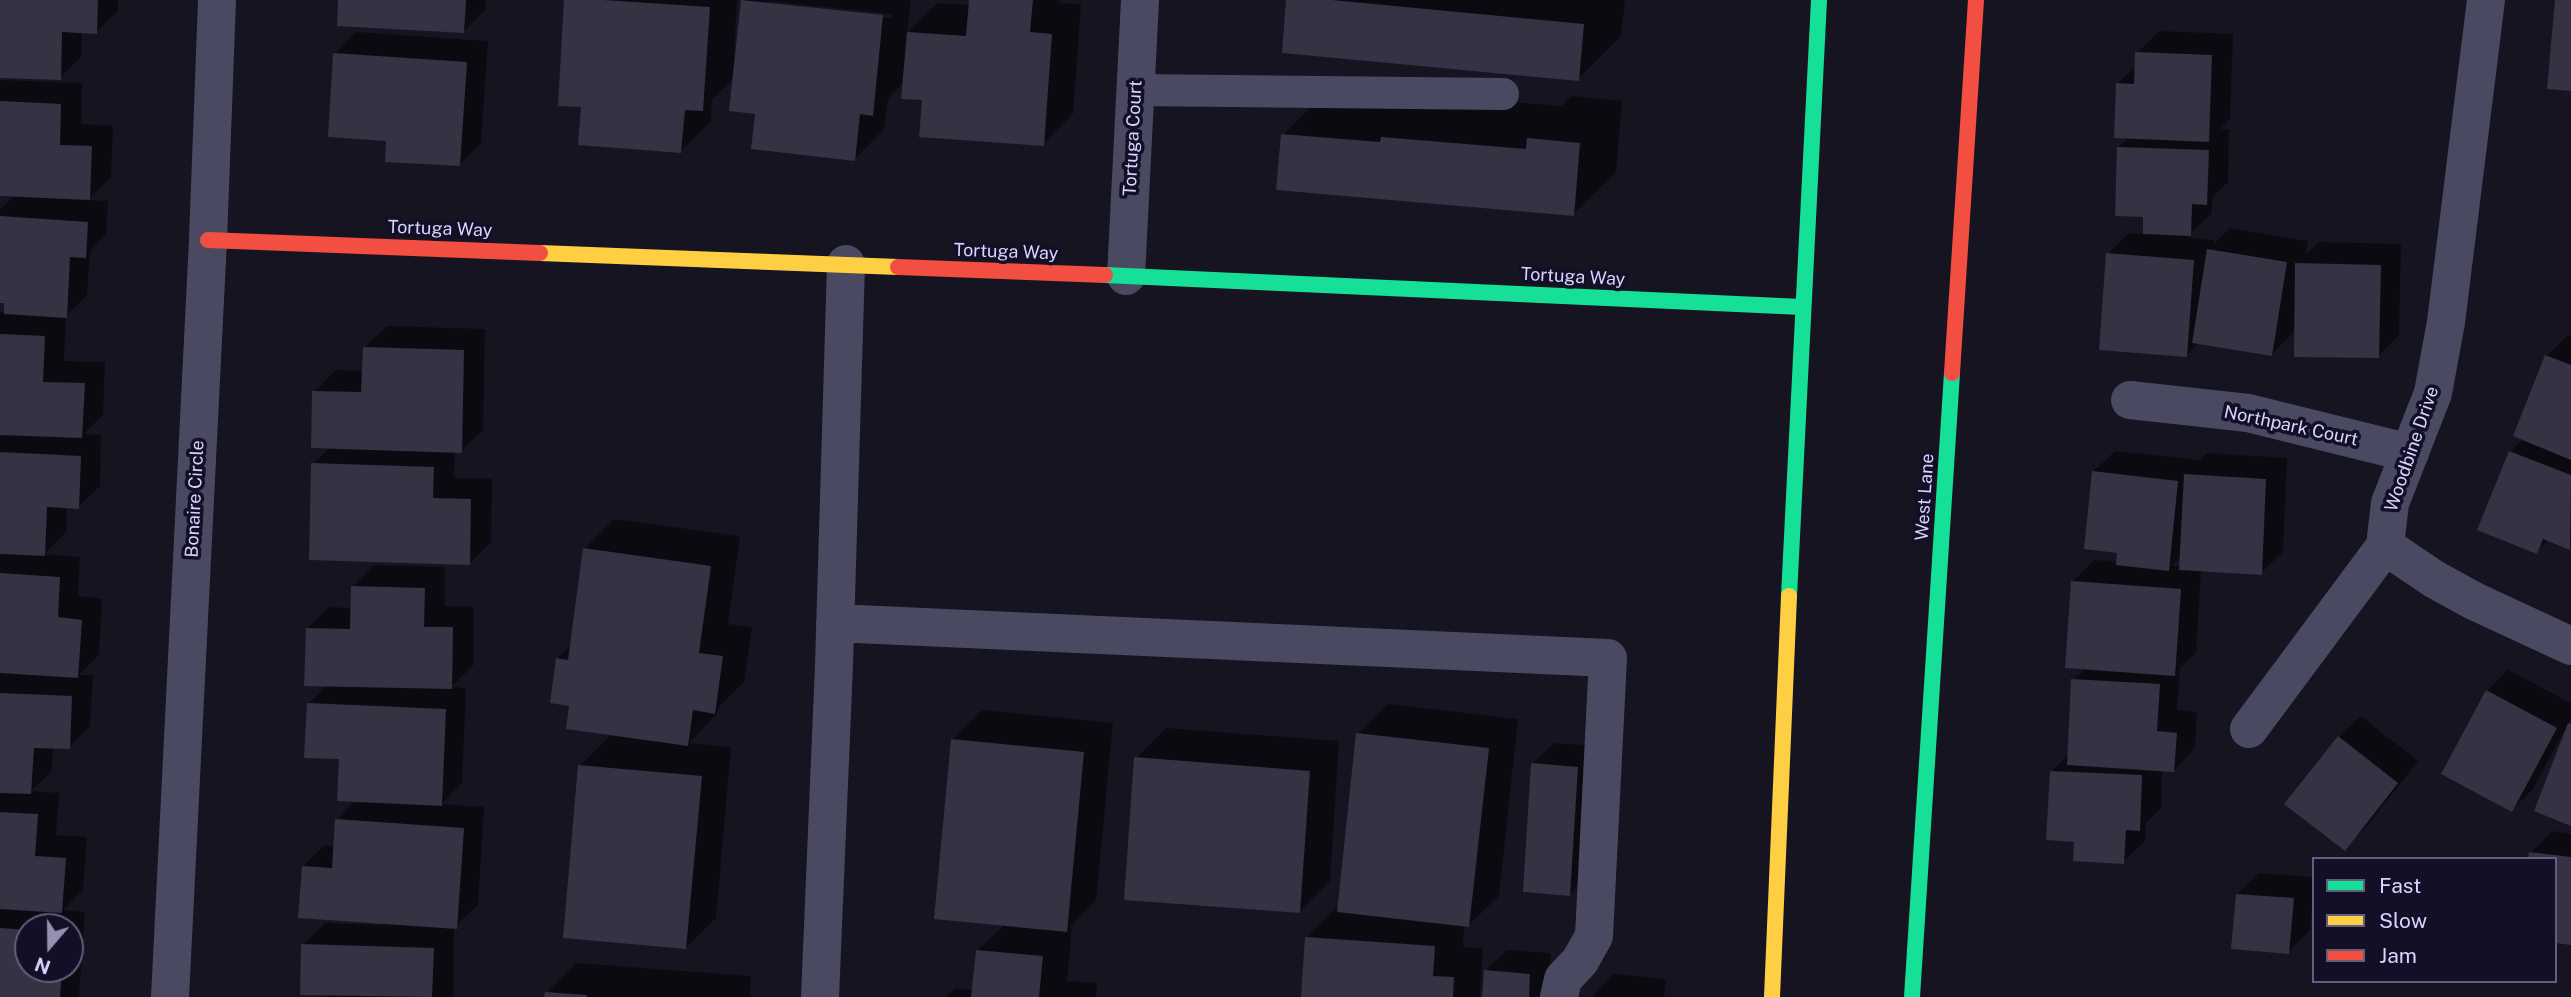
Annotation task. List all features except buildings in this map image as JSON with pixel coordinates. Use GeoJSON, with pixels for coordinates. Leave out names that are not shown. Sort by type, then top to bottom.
{"type":"FeatureCollection","features":[{"type":"Feature","properties":{"kind":"main road"},"geometry":{"type":"LineString","coordinates":[[1772,997],[1802,307],[1819,0]]}},
{"type":"Feature","properties":{"kind":"main road","name":"West Lane"},"geometry":{"type":"LineString","coordinates":[[1912,997],[1976,0]]}},
{"type":"Feature","properties":{"kind":"main road","name":"Tortuga Way"},"geometry":{"type":"LineString","coordinates":[[208,240],[846,264],[1802,307]]}},
{"type":"Feature","properties":{"kind":"street","name":"Bonaire Circle"},"geometry":{"type":"LineString","coordinates":[[170,997],[208,240],[217,0]]}},
{"type":"Feature","properties":{"kind":"street","name":"Tortuga Court"},"geometry":{"type":"LineString","coordinates":[[1126,276],[1140,0]]}},
{"type":"Feature","properties":{"kind":"street","name":"Woodbine Drive"},"geometry":{"type":"LineString","coordinates":[[2249,729],[2385,546],[2390,503],[2433,393],[2446,322],[2486,0]]}},
{"type":"Feature","properties":{"kind":"street"},"geometry":{"type":"LineString","coordinates":[[820,997],[846,264]]}},
{"type":"Feature","properties":{"kind":"street","name":"Northpark Court"},"geometry":{"type":"LineString","coordinates":[[2130,400],[2248,413],[2410,453]]}},
{"type":"Feature","properties":{"kind":"street"},"geometry":{"type":"LineString","coordinates":[[2385,546],[2434,579],[2474,601],[2571,646]]}},
{"type":"Feature","properties":{"kind":"street"},"geometry":{"type":"LineString","coordinates":[[835,624],[1608,658],[1594,936],[1580,961],[1563,979],[1559,997]]}},
{"type":"Feature","properties":{"kind":"lane"},"geometry":{"type":"LineString","coordinates":[[1136,90],[1503,94]]}},
{"type":"Feature","properties":{"kind":"traffic: fast"},"geometry":{"type":"LineString","coordinates":[[1789,596],[1819,0]]}},
{"type":"Feature","properties":{"kind":"traffic: fast"},"geometry":{"type":"LineString","coordinates":[[1105,275],[1802,307]]}},
{"type":"Feature","properties":{"kind":"traffic: fast"},"geometry":{"type":"LineString","coordinates":[[1912,997],[1952,373]]}},
{"type":"Feature","properties":{"kind":"traffic: slow"},"geometry":{"type":"LineString","coordinates":[[540,253],[898,267]]}},
{"type":"Feature","properties":{"kind":"traffic: slow"},"geometry":{"type":"LineString","coordinates":[[1772,997],[1789,596]]}},
{"type":"Feature","properties":{"kind":"traffic: jam"},"geometry":{"type":"LineString","coordinates":[[1952,373],[1976,0]]}},
{"type":"Feature","properties":{"kind":"traffic: jam"},"geometry":{"type":"LineString","coordinates":[[208,240],[540,253]]}},
{"type":"Feature","properties":{"kind":"traffic: jam"},"geometry":{"type":"LineString","coordinates":[[898,267],[1105,275]]}}]}
